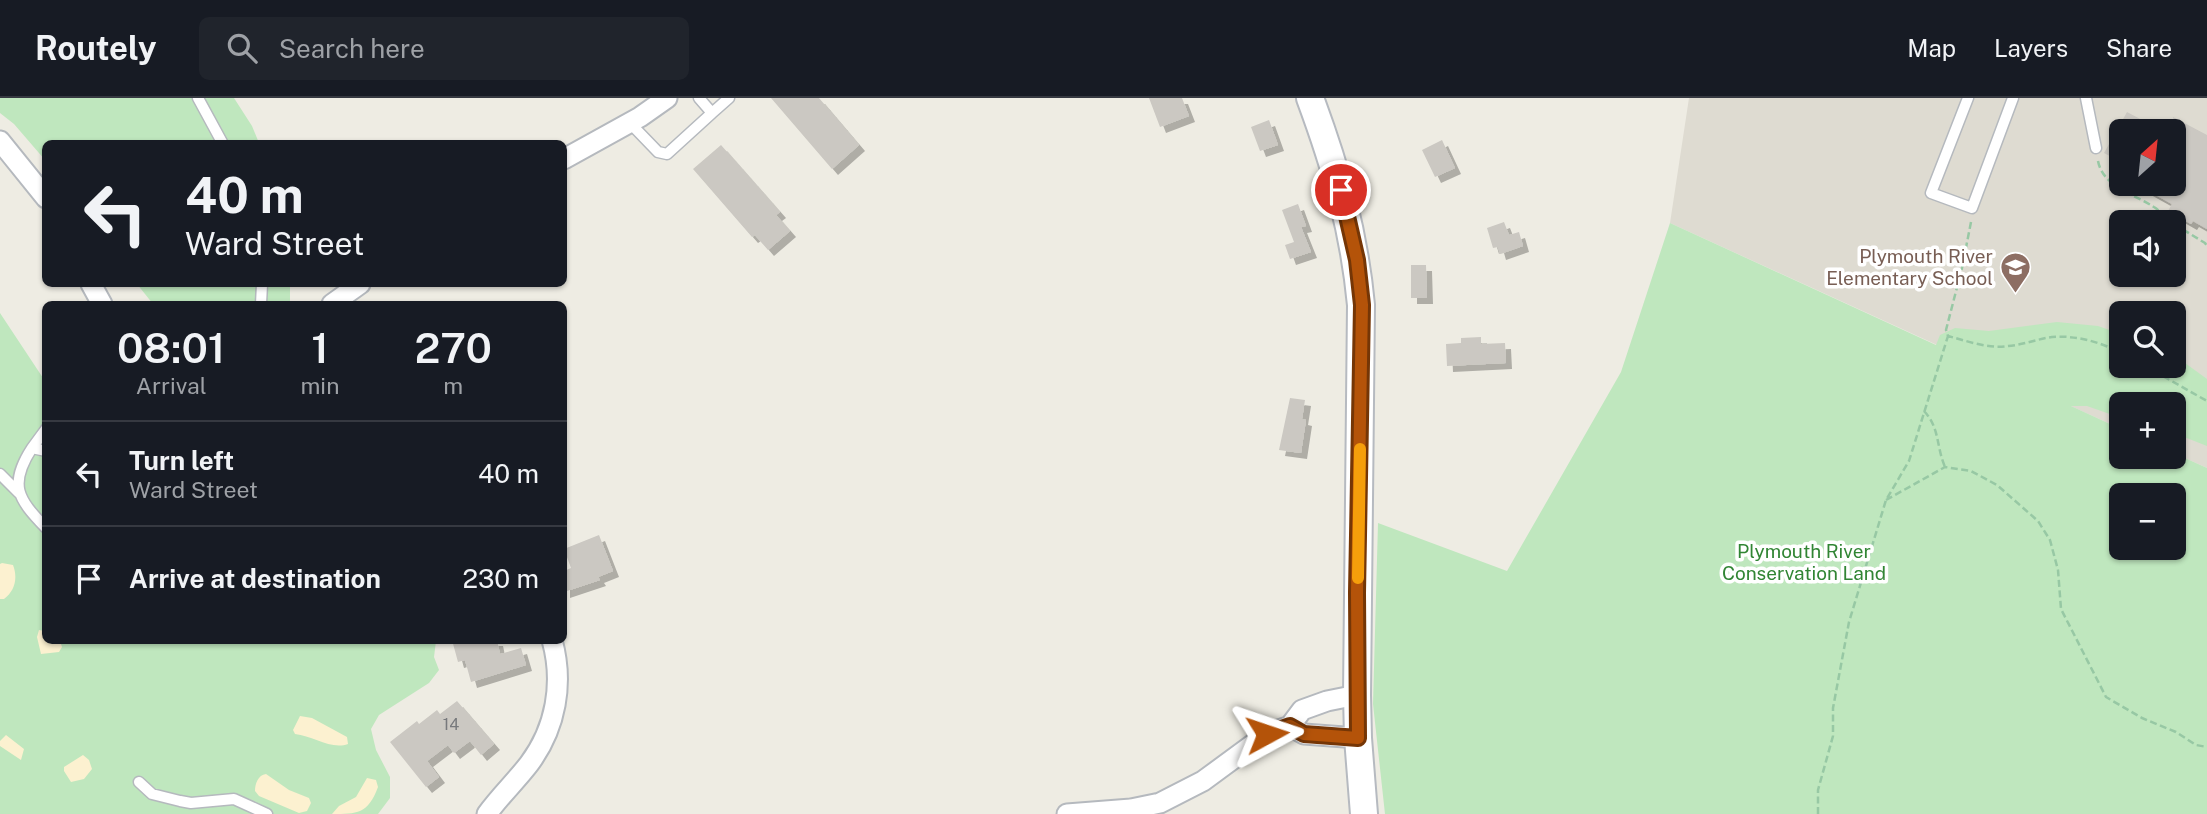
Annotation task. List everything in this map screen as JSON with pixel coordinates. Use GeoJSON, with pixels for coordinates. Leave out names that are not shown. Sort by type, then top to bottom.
{"type":"FeatureCollection","features":[{"type":"Feature","properties":{"kind":"street"},"geometry":{"type":"LineString","coordinates":[[567,157],[630,123],[667,98]]}},
{"type":"Feature","properties":{"kind":"street"},"geometry":{"type":"LineString","coordinates":[[1310,98],[1334,163],[1349,218],[1362,305],[1357,695],[1364,814]]}},
{"type":"Feature","properties":{"kind":"street"},"geometry":{"type":"LineString","coordinates":[[0,141],[42,193]]}},
{"type":"Feature","properties":{"kind":"street"},"geometry":{"type":"LineString","coordinates":[[336,301],[356,287]]}},
{"type":"Feature","properties":{"kind":"street"},"geometry":{"type":"LineString","coordinates":[[487,814],[530,762],[543,741],[552,718],[559,668],[553,644]]}},
{"type":"Feature","properties":{"kind":"street"},"geometry":{"type":"LineString","coordinates":[[1068,814],[1131,809],[1160,803],[1203,781],[1267,734],[1290,726],[1302,710],[1326,701],[1357,695]]}},
{"type":"Feature","properties":{"kind":"street"},"geometry":{"type":"LineString","coordinates":[[1290,726],[1304,734],[1358,738]]}},
{"type":"Feature","properties":{"kind":"lane"},"geometry":{"type":"LineString","coordinates":[[198,98],[221,140]]}},
{"type":"Feature","properties":{"kind":"lane"},"geometry":{"type":"LineString","coordinates":[[699,98],[712,113]]}},
{"type":"Feature","properties":{"kind":"lane"},"geometry":{"type":"LineString","coordinates":[[630,123],[658,152],[667,154],[729,98]]}},
{"type":"Feature","properties":{"kind":"lane"},"geometry":{"type":"LineString","coordinates":[[1968,98],[1931,193],[1972,208],[2013,98]]}},
{"type":"Feature","properties":{"kind":"lane"},"geometry":{"type":"LineString","coordinates":[[2086,98],[2096,148]]}},
{"type":"Feature","properties":{"kind":"lane"},"geometry":{"type":"LineString","coordinates":[[18,489],[20,472],[42,434]]}},
{"type":"Feature","properties":{"kind":"lane"},"geometry":{"type":"LineString","coordinates":[[32,448],[42,450]]}},
{"type":"Feature","properties":{"kind":"lane"},"geometry":{"type":"LineString","coordinates":[[3,474],[13,477],[20,472]]}},
{"type":"Feature","properties":{"kind":"lane"},"geometry":{"type":"LineString","coordinates":[[3,474],[18,489],[31,512],[42,524]]}},
{"type":"Feature","properties":{"kind":"lane"},"geometry":{"type":"LineString","coordinates":[[139,782],[152,794],[186,802],[234,799],[267,814]]}},
{"type":"Feature","properties":{"kind":"path"},"geometry":{"type":"LineString","coordinates":[[2096,148],[2105,179],[2159,210]]}},
{"type":"Feature","properties":{"kind":"path"},"geometry":{"type":"LineString","coordinates":[[1818,814],[1818,790],[1833,736],[1833,708],[1849,621],[1886,500],[1909,461],[1948,336],[1946,330],[1962,268],[1972,208]]}},
{"type":"Feature","properties":{"kind":"path"},"geometry":{"type":"LineString","coordinates":[[2186,231],[2207,246]]}},
{"type":"Feature","properties":{"kind":"path"},"geometry":{"type":"LineString","coordinates":[[1948,336],[1982,345],[2007,347],[2052,337],[2071,337],[2109,348]]}},
{"type":"Feature","properties":{"kind":"path"},"geometry":{"type":"LineString","coordinates":[[2166,378],[2207,401]]}},
{"type":"Feature","properties":{"kind":"path"},"geometry":{"type":"LineString","coordinates":[[1924,411],[1935,423],[1938,451],[1945,467]]}},
{"type":"Feature","properties":{"kind":"path"},"geometry":{"type":"LineString","coordinates":[[1886,500],[1945,467],[1971,471],[1997,485],[2038,521],[2050,540],[2059,570],[2061,609],[2106,697],[2196,745],[2207,747]]}},
{"type":"Feature","properties":{"kind":"shaded area","name":"Plymouth River Elementary School"},"geometry":{"type":"Polygon","coordinates":[[[1689,98],[2207,98],[2207,468],[2186,458],[2186,392],[2109,392],[2109,424],[1670,223],[1689,98]]]}},
{"type":"Feature","properties":{"kind":"green space"},"geometry":{"type":"Polygon","coordinates":[[[0,98],[234,98],[258,140],[42,140],[42,157],[14,124],[0,113],[0,98]]]}},
{"type":"Feature","properties":{"kind":"green space","name":"Plymouth River Conservation Land"},"geometry":{"type":"Polygon","coordinates":[[[1670,223],[1936,345],[1940,335],[1955,328],[1989,331],[2057,322],[2098,326],[2109,330],[2109,378],[2186,378],[2186,364],[2207,379],[2207,446],[2186,438],[2186,392],[2109,392],[2109,414],[2087,406],[2071,406],[2109,423],[2109,469],[2186,469],[2186,458],[2207,468],[2207,814],[1385,814],[1373,704],[1378,523],[1507,571],[1621,372],[1670,223]]]}},
{"type":"Feature","properties":{"kind":"green space"},"geometry":{"type":"Polygon","coordinates":[[[139,287],[290,287],[290,301],[151,301],[139,287]]]}},
{"type":"Feature","properties":{"kind":"green space"},"geometry":{"type":"Polygon","coordinates":[[[0,313],[42,376],[42,644],[436,644],[434,657],[439,670],[429,683],[379,715],[371,729],[376,750],[390,777],[390,798],[378,814],[0,814],[0,313]]]}},
{"type":"Feature","properties":{"kind":"sand"},"geometry":{"type":"Polygon","coordinates":[[[0,564],[13,565],[15,579],[11,592],[4,599],[0,599],[0,564]]]}},
{"type":"Feature","properties":{"kind":"sand"},"geometry":{"type":"Polygon","coordinates":[[[39,630],[42,630],[42,644],[61,644],[62,647],[59,652],[41,654],[37,637],[39,630]]]}},
{"type":"Feature","properties":{"kind":"sand"},"geometry":{"type":"Polygon","coordinates":[[[300,716],[312,718],[347,737],[348,744],[329,744],[295,734],[293,730],[300,716]]]}},
{"type":"Feature","properties":{"kind":"sand"},"geometry":{"type":"Polygon","coordinates":[[[6,735],[24,749],[21,760],[0,746],[0,741],[6,735]]]}},
{"type":"Feature","properties":{"kind":"sand"},"geometry":{"type":"Polygon","coordinates":[[[83,755],[89,760],[92,769],[84,779],[71,782],[64,767],[83,755]]]}},
{"type":"Feature","properties":{"kind":"sand"},"geometry":{"type":"Polygon","coordinates":[[[266,774],[289,790],[309,798],[311,803],[307,811],[299,813],[259,796],[255,791],[256,783],[266,774]]]}},
{"type":"Feature","properties":{"kind":"sand"},"geometry":{"type":"Polygon","coordinates":[[[367,778],[376,780],[378,787],[370,803],[355,813],[332,814],[339,806],[356,797],[367,778]]]}},
{"type":"Feature","properties":{"kind":"building"},"geometry":{"type":"Polygon","coordinates":[[[771,98],[819,98],[859,145],[832,169],[771,98]]]}},
{"type":"Feature","properties":{"kind":"building"},"geometry":{"type":"Polygon","coordinates":[[[1149,98],[1182,98],[1189,116],[1160,127],[1149,98]]]}},
{"type":"Feature","properties":{"kind":"building"},"geometry":{"type":"Polygon","coordinates":[[[2127,112],[2140,119],[2123,119],[2127,112]]]}},
{"type":"Feature","properties":{"kind":"building"},"geometry":{"type":"Polygon","coordinates":[[[1269,120],[1278,145],[1260,151],[1251,127],[1269,120]]]}},
{"type":"Feature","properties":{"kind":"building"},"geometry":{"type":"Polygon","coordinates":[[[2186,124],[2207,135],[2207,229],[2193,221],[2191,224],[2186,221],[2186,210],[2169,210],[2172,204],[2158,196],[2186,196],[2186,124]]]}},
{"type":"Feature","properties":{"kind":"building"},"geometry":{"type":"Polygon","coordinates":[[[1442,140],[1455,168],[1435,177],[1422,150],[1442,140]]]}},
{"type":"Feature","properties":{"kind":"building"},"geometry":{"type":"Polygon","coordinates":[[[721,145],[780,212],[776,215],[790,231],[768,250],[755,235],[752,237],[693,169],[721,145]]]}},
{"type":"Feature","properties":{"kind":"building"},"geometry":{"type":"Polygon","coordinates":[[[1298,204],[1306,226],[1301,227],[1311,252],[1290,259],[1285,245],[1294,242],[1282,210],[1298,204]]]}},
{"type":"Feature","properties":{"kind":"building"},"geometry":{"type":"Polygon","coordinates":[[[1504,222],[1509,235],[1519,232],[1523,246],[1500,254],[1498,247],[1493,248],[1487,228],[1504,222]]]}},
{"type":"Feature","properties":{"kind":"building"},"geometry":{"type":"Polygon","coordinates":[[[1411,265],[1426,265],[1427,298],[1411,298],[1411,265]]]}},
{"type":"Feature","properties":{"kind":"building"},"geometry":{"type":"Polygon","coordinates":[[[1481,337],[1481,344],[1505,343],[1506,363],[1447,366],[1446,344],[1461,343],[1461,338],[1481,337]]]}},
{"type":"Feature","properties":{"kind":"building"},"geometry":{"type":"Polygon","coordinates":[[[1290,398],[1305,400],[1302,419],[1306,420],[1301,453],[1279,450],[1290,398]]]}},
{"type":"Feature","properties":{"kind":"building"},"geometry":{"type":"Polygon","coordinates":[[[599,535],[613,571],[598,577],[600,580],[567,591],[567,570],[571,568],[567,548],[599,535]]]}},
{"type":"Feature","properties":{"kind":"building"},"geometry":{"type":"Polygon","coordinates":[[[453,644],[498,644],[500,654],[521,648],[526,665],[471,682],[465,660],[458,662],[453,644]]]}},
{"type":"Feature","properties":{"kind":"building"},"geometry":{"type":"Polygon","coordinates":[[[457,701],[494,744],[481,755],[470,741],[454,753],[448,745],[427,761],[439,777],[426,787],[390,742],[417,721],[419,724],[437,710],[440,714],[457,701]]]}},
{"type":"Feature","properties":{"kind":"slow traffic"},"geometry":{"type":"LineString","coordinates":[[1358,578],[1360,449]]}},
{"type":"Feature","properties":{"kind":"place","name":"Plymouth River Elementary School"},"geometry":{"type":"Point","coordinates":[2016,294]}},
{"type":"Feature","properties":{"kind":"route"},"geometry":{"type":"LineString","coordinates":[[1267,734],[1290,726],[1304,734],[1358,738],[1357,593],[1362,305],[1357,260],[1341,190]]}}]}
